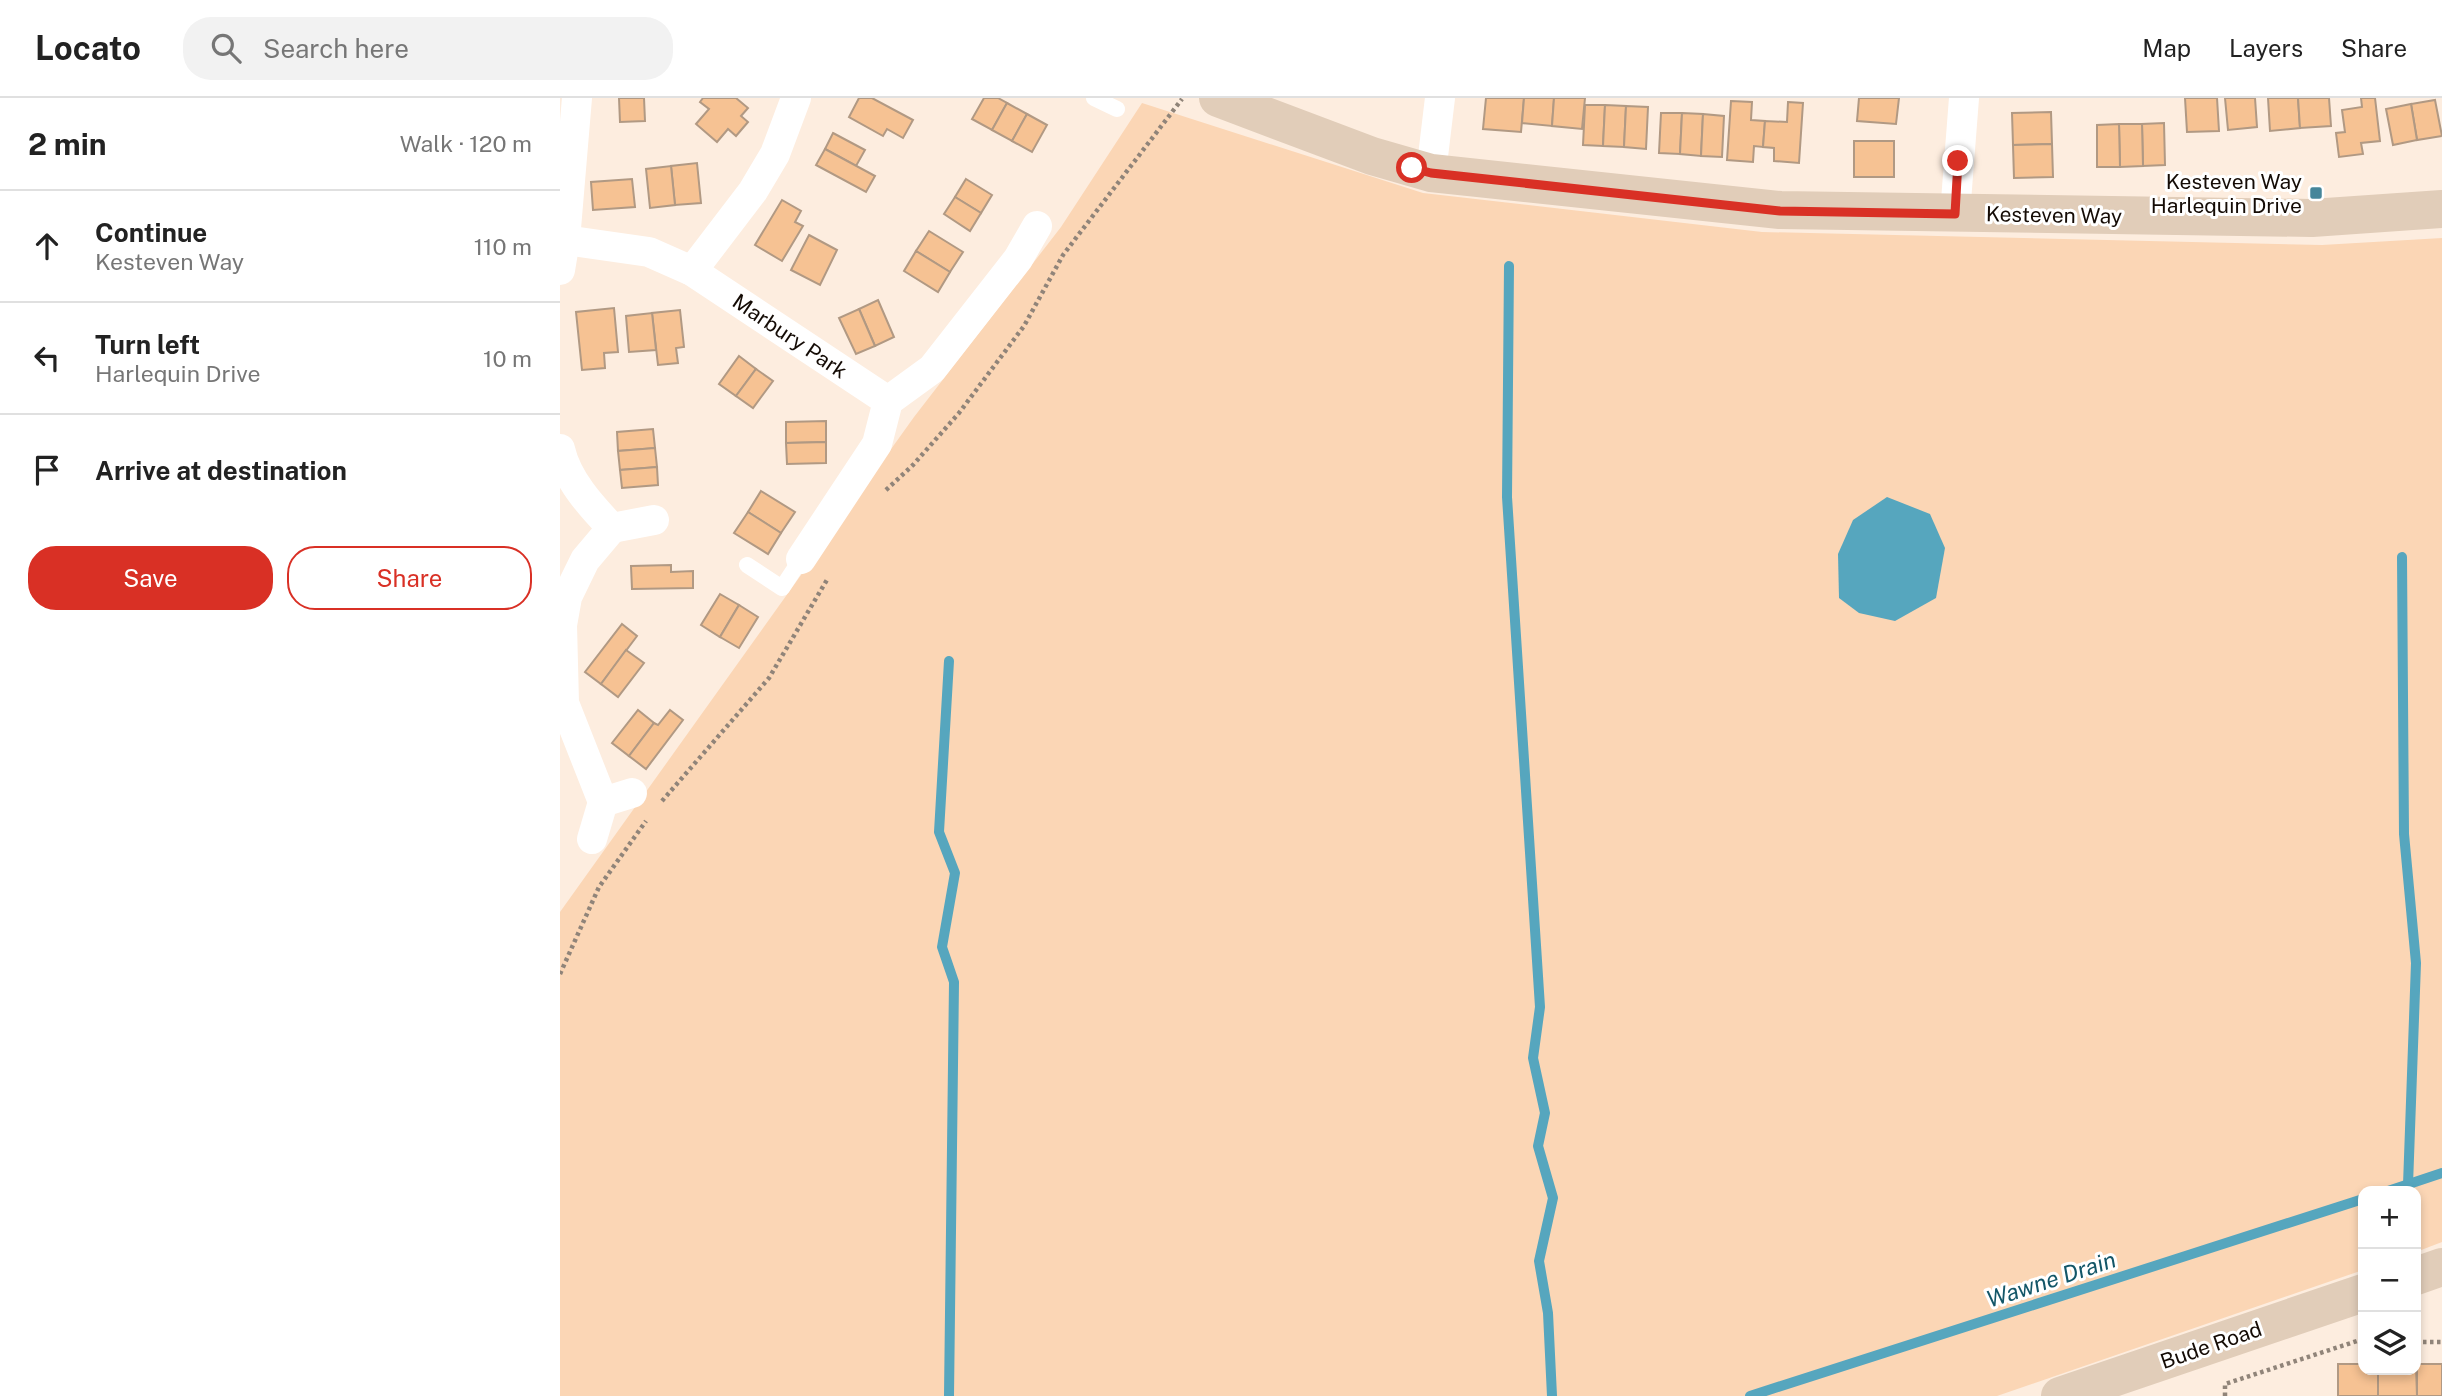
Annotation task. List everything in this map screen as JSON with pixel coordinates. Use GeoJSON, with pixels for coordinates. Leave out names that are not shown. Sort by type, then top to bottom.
{"type":"FeatureCollection","features":[{"type":"Feature","properties":{"kind":"street"},"geometry":{"type":"LineString","coordinates":[[560,270],[577,98]]}},
{"type":"Feature","properties":{"kind":"street"},"geometry":{"type":"LineString","coordinates":[[692,271],[753,191],[775,153],[796,98]]}},
{"type":"Feature","properties":{"kind":"street","name":"Kesteven Way"},"geometry":{"type":"LineString","coordinates":[[1219,98],[1372,156],[1431,173],[1780,211],[2312,218],[2442,209]]}},
{"type":"Feature","properties":{"kind":"street"},"geometry":{"type":"LineString","coordinates":[[1431,173],[1440,98]]}},
{"type":"Feature","properties":{"kind":"street"},"geometry":{"type":"LineString","coordinates":[[1955,214],[1964,98]]}},
{"type":"Feature","properties":{"kind":"street"},"geometry":{"type":"LineString","coordinates":[[801,559],[877,443],[888,401],[932,369],[1018,259],[1037,226]]}},
{"type":"Feature","properties":{"kind":"street","name":"Marbury Park"},"geometry":{"type":"LineString","coordinates":[[565,240],[649,252],[692,271],[888,401]]}},
{"type":"Feature","properties":{"kind":"street"},"geometry":{"type":"LineString","coordinates":[[560,449],[562,458],[586,500],[612,528]]}},
{"type":"Feature","properties":{"kind":"street"},"geometry":{"type":"LineString","coordinates":[[592,839],[603,802],[564,703],[561,645],[567,597],[585,560],[612,528],[654,520]]}},
{"type":"Feature","properties":{"kind":"street"},"geometry":{"type":"LineString","coordinates":[[603,802],[642,802]]}},
{"type":"Feature","properties":{"kind":"street"},"geometry":{"type":"LineString","coordinates":[[2421,1274],[2442,1267]]}},
{"type":"Feature","properties":{"kind":"street","name":"Bude Road"},"geometry":{"type":"LineString","coordinates":[[2060,1396],[2358,1295]]}},
{"type":"Feature","properties":{"kind":"lane"},"geometry":{"type":"LineString","coordinates":[[1094,98],[1118,109]]}},
{"type":"Feature","properties":{"kind":"lane"},"geometry":{"type":"LineString","coordinates":[[747,565],[782,587],[801,559]]}},
{"type":"Feature","properties":{"kind":"path"},"geometry":{"type":"LineString","coordinates":[[883,493],[914,465],[967,402],[1024,326],[1063,255],[1182,98]]}},
{"type":"Feature","properties":{"kind":"path"},"geometry":{"type":"LineString","coordinates":[[661,802],[769,678],[832,573]]}},
{"type":"Feature","properties":{"kind":"path"},"geometry":{"type":"LineString","coordinates":[[560,974],[599,887],[642,802]]}},
{"type":"Feature","properties":{"kind":"path"},"geometry":{"type":"LineString","coordinates":[[2225,1396],[2225,1384],[2358,1341]]}},
{"type":"Feature","properties":{"kind":"path"},"geometry":{"type":"LineString","coordinates":[[2421,1342],[2442,1342]]}},
{"type":"Feature","properties":{"kind":"shaded area"},"geometry":{"type":"Polygon","coordinates":[[[1142,103],[1423,193],[1762,232],[2322,245],[2442,238],[2442,1242],[2421,1250],[2421,1186],[2358,1186],[2358,1272],[1997,1396],[560,1396],[560,912],[914,417],[1061,227],[1142,103]]]}},
{"type":"Feature","properties":{"kind":"water"},"geometry":{"type":"Polygon","coordinates":[[[1887,497],[1930,514],[1945,548],[1936,598],[1895,621],[1859,613],[1839,598],[1838,554],[1853,520],[1887,497]]]}},
{"type":"Feature","properties":{"kind":"building"},"geometry":{"type":"Polygon","coordinates":[[[619,98],[644,98],[645,121],[620,122],[619,98]]]}},
{"type":"Feature","properties":{"kind":"building"},"geometry":{"type":"Polygon","coordinates":[[[703,98],[736,98],[748,108],[741,116],[748,122],[736,136],[728,129],[717,142],[696,124],[709,109],[700,102],[703,98]]]}},
{"type":"Feature","properties":{"kind":"building"},"geometry":{"type":"Polygon","coordinates":[[[859,98],[872,98],[913,120],[903,138],[887,129],[883,136],[849,117],[859,98]]]}},
{"type":"Feature","properties":{"kind":"building"},"geometry":{"type":"Polygon","coordinates":[[[984,98],[998,98],[1007,103],[992,130],[972,119],[984,98]]]}},
{"type":"Feature","properties":{"kind":"building"},"geometry":{"type":"Polygon","coordinates":[[[1486,98],[1524,98],[1521,132],[1483,129],[1486,98]]]}},
{"type":"Feature","properties":{"kind":"building"},"geometry":{"type":"Polygon","coordinates":[[[1524,98],[1554,98],[1552,126],[1522,123],[1524,98]]]}},
{"type":"Feature","properties":{"kind":"building"},"geometry":{"type":"Polygon","coordinates":[[[1554,98],[1585,98],[1582,129],[1552,126],[1554,98]]]}},
{"type":"Feature","properties":{"kind":"building"},"geometry":{"type":"Polygon","coordinates":[[[1859,98],[1899,98],[1896,124],[1857,121],[1859,98]]]}},
{"type":"Feature","properties":{"kind":"building"},"geometry":{"type":"Polygon","coordinates":[[[2185,98],[2217,98],[2219,131],[2187,132],[2185,98]]]}},
{"type":"Feature","properties":{"kind":"building"},"geometry":{"type":"Polygon","coordinates":[[[2225,98],[2255,98],[2257,127],[2228,130],[2225,98]]]}},
{"type":"Feature","properties":{"kind":"building"},"geometry":{"type":"Polygon","coordinates":[[[2268,98],[2298,98],[2300,128],[2270,131],[2268,98]]]}},
{"type":"Feature","properties":{"kind":"building"},"geometry":{"type":"Polygon","coordinates":[[[2298,98],[2329,98],[2331,126],[2300,128],[2298,98]]]}},
{"type":"Feature","properties":{"kind":"building"},"geometry":{"type":"Polygon","coordinates":[[[2361,98],[2375,98],[2380,141],[2361,143],[2363,154],[2339,157],[2336,133],[2345,132],[2342,110],[2362,107],[2361,98]]]}},
{"type":"Feature","properties":{"kind":"building"},"geometry":{"type":"Polygon","coordinates":[[[2435,100],[2442,136],[2417,140],[2411,104],[2435,100]]]}},
{"type":"Feature","properties":{"kind":"building"},"geometry":{"type":"Polygon","coordinates":[[[1731,101],[1752,102],[1751,120],[1765,121],[1763,147],[1754,146],[1753,162],[1727,160],[1731,101]]]}},
{"type":"Feature","properties":{"kind":"building"},"geometry":{"type":"Polygon","coordinates":[[[1788,102],[1803,103],[1799,163],[1774,161],[1774,148],[1763,147],[1765,121],[1787,122],[1788,102]]]}},
{"type":"Feature","properties":{"kind":"building"},"geometry":{"type":"Polygon","coordinates":[[[1007,103],[1027,114],[1012,141],[992,130],[1007,103]]]}},
{"type":"Feature","properties":{"kind":"building"},"geometry":{"type":"Polygon","coordinates":[[[2411,104],[2417,140],[2393,145],[2386,109],[2411,104]]]}},
{"type":"Feature","properties":{"kind":"building"},"geometry":{"type":"Polygon","coordinates":[[[1585,105],[1605,105],[1603,146],[1583,145],[1585,105]]]}},
{"type":"Feature","properties":{"kind":"building"},"geometry":{"type":"Polygon","coordinates":[[[1605,105],[1626,106],[1624,147],[1603,146],[1605,105]]]}},
{"type":"Feature","properties":{"kind":"building"},"geometry":{"type":"Polygon","coordinates":[[[1626,106],[1648,107],[1646,149],[1624,147],[1626,106]]]}},
{"type":"Feature","properties":{"kind":"building"},"geometry":{"type":"Polygon","coordinates":[[[2051,112],[2052,144],[2013,145],[2012,113],[2051,112]]]}},
{"type":"Feature","properties":{"kind":"building"},"geometry":{"type":"Polygon","coordinates":[[[1661,113],[1682,113],[1680,154],[1659,153],[1661,113]]]}},
{"type":"Feature","properties":{"kind":"building"},"geometry":{"type":"Polygon","coordinates":[[[1682,113],[1703,114],[1701,156],[1680,154],[1682,113]]]}},
{"type":"Feature","properties":{"kind":"building"},"geometry":{"type":"Polygon","coordinates":[[[1027,114],[1047,125],[1032,152],[1012,141],[1027,114]]]}},
{"type":"Feature","properties":{"kind":"building"},"geometry":{"type":"Polygon","coordinates":[[[1703,114],[1724,116],[1722,157],[1701,156],[1703,114]]]}},
{"type":"Feature","properties":{"kind":"building"},"geometry":{"type":"Polygon","coordinates":[[[2164,123],[2165,165],[2143,166],[2142,124],[2164,123]]]}},
{"type":"Feature","properties":{"kind":"building"},"geometry":{"type":"Polygon","coordinates":[[[2119,124],[2142,124],[2143,166],[2120,167],[2119,124]]]}},
{"type":"Feature","properties":{"kind":"building"},"geometry":{"type":"Polygon","coordinates":[[[2119,124],[2120,167],[2097,167],[2097,125],[2119,124]]]}},
{"type":"Feature","properties":{"kind":"building"},"geometry":{"type":"Polygon","coordinates":[[[833,133],[865,150],[856,166],[825,149],[833,133]]]}},
{"type":"Feature","properties":{"kind":"building"},"geometry":{"type":"Polygon","coordinates":[[[1854,141],[1894,141],[1894,177],[1854,177],[1854,141]]]}},
{"type":"Feature","properties":{"kind":"building"},"geometry":{"type":"Polygon","coordinates":[[[2052,144],[2053,177],[2014,178],[2013,145],[2052,144]]]}},
{"type":"Feature","properties":{"kind":"building"},"geometry":{"type":"Polygon","coordinates":[[[825,149],[875,176],[866,192],[816,165],[825,149]]]}},
{"type":"Feature","properties":{"kind":"building"},"geometry":{"type":"Polygon","coordinates":[[[697,163],[701,203],[675,205],[671,166],[697,163]]]}},
{"type":"Feature","properties":{"kind":"building"},"geometry":{"type":"Polygon","coordinates":[[[671,166],[675,205],[650,208],[646,169],[671,166]]]}},
{"type":"Feature","properties":{"kind":"building"},"geometry":{"type":"Polygon","coordinates":[[[632,179],[635,207],[593,210],[591,182],[632,179]]]}},
{"type":"Feature","properties":{"kind":"building"},"geometry":{"type":"Polygon","coordinates":[[[966,179],[992,195],[981,213],[955,197],[966,179]]]}},
{"type":"Feature","properties":{"kind":"building"},"geometry":{"type":"Polygon","coordinates":[[[955,197],[981,213],[970,231],[944,214],[955,197]]]}},
{"type":"Feature","properties":{"kind":"building"},"geometry":{"type":"Polygon","coordinates":[[[782,200],[801,211],[795,222],[803,226],[782,261],[755,245],[782,200]]]}},
{"type":"Feature","properties":{"kind":"building"},"geometry":{"type":"Polygon","coordinates":[[[929,231],[963,252],[950,272],[916,251],[929,231]]]}},
{"type":"Feature","properties":{"kind":"building"},"geometry":{"type":"Polygon","coordinates":[[[809,235],[837,250],[820,285],[791,270],[809,235]]]}},
{"type":"Feature","properties":{"kind":"building"},"geometry":{"type":"Polygon","coordinates":[[[916,251],[950,272],[938,292],[904,271],[916,251]]]}},
{"type":"Feature","properties":{"kind":"building"},"geometry":{"type":"Polygon","coordinates":[[[878,300],[894,337],[875,346],[859,309],[878,300]]]}},
{"type":"Feature","properties":{"kind":"building"},"geometry":{"type":"Polygon","coordinates":[[[614,308],[618,352],[604,353],[605,368],[582,370],[576,312],[614,308]]]}},
{"type":"Feature","properties":{"kind":"building"},"geometry":{"type":"Polygon","coordinates":[[[859,309],[875,346],[856,354],[839,318],[859,309]]]}},
{"type":"Feature","properties":{"kind":"building"},"geometry":{"type":"Polygon","coordinates":[[[680,310],[684,347],[676,348],[678,363],[658,365],[652,313],[680,310]]]}},
{"type":"Feature","properties":{"kind":"building"},"geometry":{"type":"Polygon","coordinates":[[[652,313],[656,350],[629,352],[626,316],[652,313]]]}},
{"type":"Feature","properties":{"kind":"building"},"geometry":{"type":"Polygon","coordinates":[[[739,356],[756,369],[736,396],[719,384],[739,356]]]}},
{"type":"Feature","properties":{"kind":"building"},"geometry":{"type":"Polygon","coordinates":[[[756,369],[773,381],[753,408],[736,396],[756,369]]]}},
{"type":"Feature","properties":{"kind":"building"},"geometry":{"type":"Polygon","coordinates":[[[826,421],[826,442],[786,443],[786,422],[826,421]]]}},
{"type":"Feature","properties":{"kind":"building"},"geometry":{"type":"Polygon","coordinates":[[[653,429],[655,448],[618,451],[617,432],[653,429]]]}},
{"type":"Feature","properties":{"kind":"building"},"geometry":{"type":"Polygon","coordinates":[[[826,442],[826,463],[787,464],[786,443],[826,442]]]}},
{"type":"Feature","properties":{"kind":"building"},"geometry":{"type":"Polygon","coordinates":[[[655,448],[657,467],[620,470],[618,451],[655,448]]]}},
{"type":"Feature","properties":{"kind":"building"},"geometry":{"type":"Polygon","coordinates":[[[657,467],[658,485],[622,488],[620,470],[657,467]]]}},
{"type":"Feature","properties":{"kind":"building"},"geometry":{"type":"Polygon","coordinates":[[[761,491],[795,512],[781,533],[748,512],[761,491]]]}},
{"type":"Feature","properties":{"kind":"building"},"geometry":{"type":"Polygon","coordinates":[[[748,512],[781,533],[768,554],[734,533],[748,512]]]}},
{"type":"Feature","properties":{"kind":"building"},"geometry":{"type":"Polygon","coordinates":[[[671,565],[671,572],[693,571],[693,588],[632,589],[631,566],[671,565]]]}},
{"type":"Feature","properties":{"kind":"building"},"geometry":{"type":"Polygon","coordinates":[[[720,594],[739,605],[720,637],[701,625],[720,594]]]}},
{"type":"Feature","properties":{"kind":"building"},"geometry":{"type":"Polygon","coordinates":[[[739,605],[758,617],[739,648],[720,637],[739,605]]]}},
{"type":"Feature","properties":{"kind":"building"},"geometry":{"type":"Polygon","coordinates":[[[622,624],[637,636],[601,684],[585,672],[622,624]]]}},
{"type":"Feature","properties":{"kind":"building"},"geometry":{"type":"Polygon","coordinates":[[[626,650],[644,663],[618,697],[601,684],[626,650]]]}},
{"type":"Feature","properties":{"kind":"building"},"geometry":{"type":"Polygon","coordinates":[[[638,710],[654,723],[629,756],[612,743],[638,710]]]}},
{"type":"Feature","properties":{"kind":"building"},"geometry":{"type":"Polygon","coordinates":[[[670,710],[683,720],[646,769],[629,756],[654,723],[658,725],[670,710]]]}},
{"type":"Feature","properties":{"kind":"building"},"geometry":{"type":"Polygon","coordinates":[[[2338,1364],[2358,1364],[2358,1375],[2378,1375],[2378,1396],[2338,1396],[2338,1364]]]}},
{"type":"Feature","properties":{"kind":"building"},"geometry":{"type":"Polygon","coordinates":[[[2421,1364],[2442,1364],[2442,1396],[2417,1396],[2417,1375],[2421,1375],[2421,1364]]]}},
{"type":"Feature","properties":{"kind":"building"},"geometry":{"type":"Polygon","coordinates":[[[2378,1375],[2416,1375],[2417,1396],[2378,1396],[2378,1375]]]}},
{"type":"Feature","properties":{"kind":"waterway"},"geometry":{"type":"LineString","coordinates":[[1509,266],[1507,497],[1540,1007],[1533,1058],[1545,1113],[1538,1146],[1553,1198],[1539,1261],[1548,1313],[1552,1396]]}},
{"type":"Feature","properties":{"kind":"waterway"},"geometry":{"type":"LineString","coordinates":[[2402,557],[2404,834],[2416,963],[2408,1185]]}},
{"type":"Feature","properties":{"kind":"waterway"},"geometry":{"type":"LineString","coordinates":[[949,661],[939,832],[955,873],[942,947],[954,982],[949,1396]]}},
{"type":"Feature","properties":{"kind":"waterway","name":"Wawne Drain"},"geometry":{"type":"LineString","coordinates":[[2403,1186],[2442,1173]]}},
{"type":"Feature","properties":{"kind":"waterway","name":"Wawne Drain"},"geometry":{"type":"LineString","coordinates":[[1750,1396],[2358,1201]]}},
{"type":"Feature","properties":{"kind":"place","name":"Kesteven Way Harlequin Drive"},"geometry":{"type":"Point","coordinates":[2316,193]}},
{"type":"Feature","properties":{"kind":"route"},"geometry":{"type":"LineString","coordinates":[[1412,168],[1431,173],[1780,211],[1955,214],[1958,161]]}}]}
